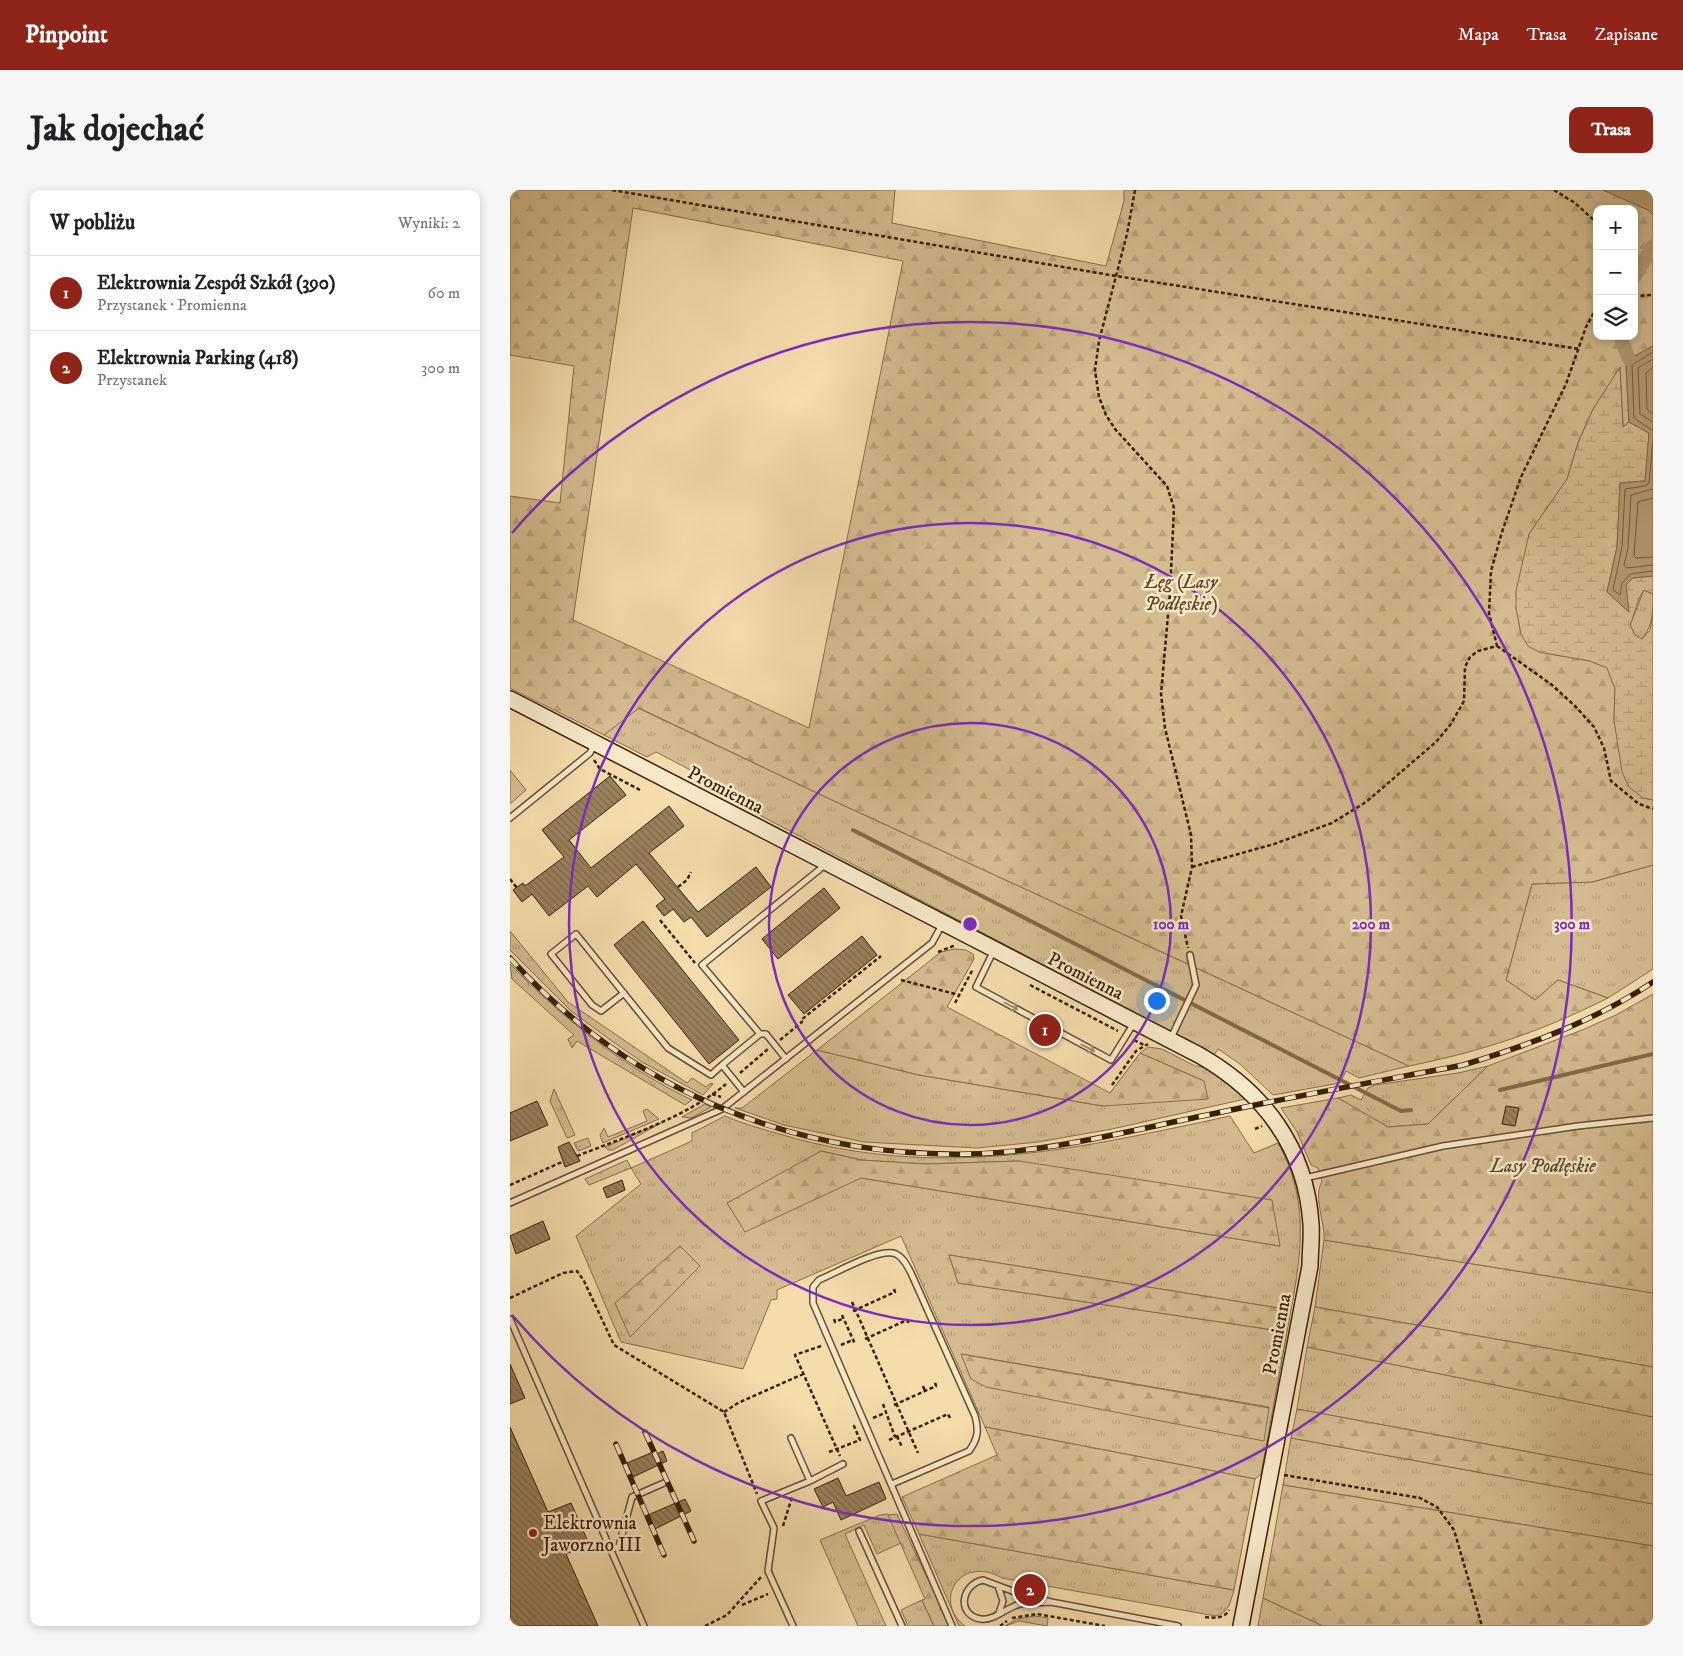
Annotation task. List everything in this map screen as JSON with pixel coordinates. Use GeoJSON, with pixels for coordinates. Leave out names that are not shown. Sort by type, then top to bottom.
{"type":"FeatureCollection","features":[{"type":"Feature","properties":{"kind":"street","name":"Promienna"},"geometry":{"type":"LineString","coordinates":[[510,700],[943,923],[991,956],[1135,1022],[1215,1064],[1254,1094],[1274,1118],[1286,1138],[1306,1191],[1311,1224],[1310,1266],[1241,1626]]}},
{"type":"Feature","properties":{"kind":"lane"},"geometry":{"type":"LineString","coordinates":[[510,818],[590,753],[595,744]]}},
{"type":"Feature","properties":{"kind":"lane"},"geometry":{"type":"LineString","coordinates":[[760,1034],[702,965],[828,864]]}},
{"type":"Feature","properties":{"kind":"lane"},"geometry":{"type":"LineString","coordinates":[[510,1203],[683,1128],[722,1109],[932,943],[943,923]]}},
{"type":"Feature","properties":{"kind":"lane"},"geometry":{"type":"LineString","coordinates":[[624,993],[601,1011],[592,1005],[551,954],[576,934],[624,993],[668,1048],[711,1074],[760,1034],[766,1034],[786,1059]]}},
{"type":"Feature","properties":{"kind":"lane"},"geometry":{"type":"LineString","coordinates":[[1170,1040],[1196,985],[1190,955]]}},
{"type":"Feature","properties":{"kind":"lane"},"geometry":{"type":"LineString","coordinates":[[991,956],[976,987],[1111,1060],[1135,1022]]}},
{"type":"Feature","properties":{"kind":"lane"},"geometry":{"type":"LineString","coordinates":[[722,1066],[744,1092]]}},
{"type":"Feature","properties":{"kind":"lane"},"geometry":{"type":"LineString","coordinates":[[1302,1179],[1443,1146],[1578,1126],[1653,1118]]}},
{"type":"Feature","properties":{"kind":"lane"},"geometry":{"type":"LineString","coordinates":[[892,1484],[969,1451],[976,1442],[978,1429],[975,1416],[904,1260],[896,1254],[877,1254],[819,1280],[813,1287],[813,1303],[952,1626]]}},
{"type":"Feature","properties":{"kind":"lane"},"geometry":{"type":"LineString","coordinates":[[510,1319],[644,1626]]}},
{"type":"Feature","properties":{"kind":"lane"},"geometry":{"type":"LineString","coordinates":[[791,1438],[810,1481]]}},
{"type":"Feature","properties":{"kind":"lane"},"geometry":{"type":"LineString","coordinates":[[792,1626],[768,1571],[774,1528],[761,1501],[810,1481],[843,1464]]}},
{"type":"Feature","properties":{"kind":"lane"},"geometry":{"type":"LineString","coordinates":[[611,1550],[619,1546],[632,1497],[664,1483]]}},
{"type":"Feature","properties":{"kind":"lane"},"geometry":{"type":"LineString","coordinates":[[859,1531],[902,1626]]}},
{"type":"Feature","properties":{"kind":"lane"},"geometry":{"type":"LineString","coordinates":[[1051,1602],[1021,1604],[987,1619],[974,1617],[969,1613],[964,1602],[967,1590],[977,1581],[983,1580],[1023,1596],[1178,1626]]}},
{"type":"Feature","properties":{"kind":"lane"},"geometry":{"type":"LineString","coordinates":[[996,1584],[1003,1597],[1002,1608],[998,1613]]}},
{"type":"Feature","properties":{"kind":"path"},"geometry":{"type":"LineString","coordinates":[[612,190],[1116,276],[1579,349]]}},
{"type":"Feature","properties":{"kind":"path"},"geometry":{"type":"LineString","coordinates":[[1134,190],[1127,234],[1099,341],[1095,370],[1099,397],[1106,415],[1116,429],[1167,486],[1174,508],[1170,594],[1161,694],[1165,728],[1191,835],[1192,867],[1181,916],[1190,955]]}},
{"type":"Feature","properties":{"kind":"path"},"geometry":{"type":"LineString","coordinates":[[1554,190],[1575,203],[1593,219]]}},
{"type":"Feature","properties":{"kind":"path"},"geometry":{"type":"LineString","coordinates":[[1638,296],[1653,295]]}},
{"type":"Feature","properties":{"kind":"path"},"geometry":{"type":"LineString","coordinates":[[1593,316],[1566,384],[1521,477],[1491,571],[1489,613],[1497,646],[1552,685],[1576,707],[1594,728],[1604,748],[1611,780],[1639,804],[1653,809]]}},
{"type":"Feature","properties":{"kind":"path"},"geometry":{"type":"LineString","coordinates":[[1192,867],[1274,844],[1332,823],[1366,802],[1441,736],[1464,701],[1465,667],[1470,657],[1478,651],[1497,646]]}},
{"type":"Feature","properties":{"kind":"path"},"geometry":{"type":"LineString","coordinates":[[678,887],[687,880],[691,872]]}},
{"type":"Feature","properties":{"kind":"path"},"geometry":{"type":"LineString","coordinates":[[510,879],[516,888]]}},
{"type":"Feature","properties":{"kind":"path"},"geometry":{"type":"LineString","coordinates":[[660,920],[698,968],[702,965]]}},
{"type":"Feature","properties":{"kind":"path"},"geometry":{"type":"LineString","coordinates":[[932,957],[947,947],[962,945]]}},
{"type":"Feature","properties":{"kind":"path"},"geometry":{"type":"LineString","coordinates":[[955,1003],[978,958],[991,956]]}},
{"type":"Feature","properties":{"kind":"path"},"geometry":{"type":"LineString","coordinates":[[909,974],[901,980],[959,995]]}},
{"type":"Feature","properties":{"kind":"path"},"geometry":{"type":"LineString","coordinates":[[1027,984],[1144,1045]]}},
{"type":"Feature","properties":{"kind":"path"},"geometry":{"type":"LineString","coordinates":[[1112,1085],[1136,1051],[1144,1045],[1152,1044]]}},
{"type":"Feature","properties":{"kind":"path"},"geometry":{"type":"LineString","coordinates":[[510,1185],[562,1162]]}},
{"type":"Feature","properties":{"kind":"path"},"geometry":{"type":"LineString","coordinates":[[510,1298],[563,1273],[577,1271],[584,1280],[614,1345],[724,1412],[761,1501]]}},
{"type":"Feature","properties":{"kind":"path"},"geometry":{"type":"LineString","coordinates":[[854,1310],[895,1292],[894,1289]]}},
{"type":"Feature","properties":{"kind":"path"},"geometry":{"type":"LineString","coordinates":[[884,1293],[885,1297]]}},
{"type":"Feature","properties":{"kind":"path"},"geometry":{"type":"LineString","coordinates":[[852,1302],[866,1338],[918,1453]]}},
{"type":"Feature","properties":{"kind":"path"},"geometry":{"type":"LineString","coordinates":[[834,1319],[835,1322],[843,1317],[854,1342],[824,1352],[820,1344],[795,1355],[843,1464]]}},
{"type":"Feature","properties":{"kind":"path"},"geometry":{"type":"LineString","coordinates":[[866,1338],[898,1326],[907,1320],[909,1324]]}},
{"type":"Feature","properties":{"kind":"path"},"geometry":{"type":"LineString","coordinates":[[885,1330],[886,1334]]}},
{"type":"Feature","properties":{"kind":"path"},"geometry":{"type":"LineString","coordinates":[[724,1412],[738,1403],[803,1374]]}},
{"type":"Feature","properties":{"kind":"path"},"geometry":{"type":"LineString","coordinates":[[895,1404],[936,1386],[935,1382]]}},
{"type":"Feature","properties":{"kind":"path"},"geometry":{"type":"LineString","coordinates":[[923,1386],[925,1391]]}},
{"type":"Feature","properties":{"kind":"path"},"geometry":{"type":"LineString","coordinates":[[912,1392],[914,1396]]}},
{"type":"Feature","properties":{"kind":"path"},"geometry":{"type":"LineString","coordinates":[[883,1404],[885,1413],[902,1447]]}},
{"type":"Feature","properties":{"kind":"path"},"geometry":{"type":"LineString","coordinates":[[829,1452],[860,1440],[854,1426],[885,1413]]}},
{"type":"Feature","properties":{"kind":"path"},"geometry":{"type":"LineString","coordinates":[[889,1440],[948,1414],[950,1418]]}},
{"type":"Feature","properties":{"kind":"path"},"geometry":{"type":"LineString","coordinates":[[926,1424],[928,1428]]}},
{"type":"Feature","properties":{"kind":"path"},"geometry":{"type":"LineString","coordinates":[[1271,1472],[1420,1498],[1438,1507],[1454,1530],[1482,1626]]}},
{"type":"Feature","properties":{"kind":"path"},"geometry":{"type":"LineString","coordinates":[[1000,1626],[1012,1618],[1037,1614],[1105,1626]]}},
{"type":"Feature","properties":{"kind":"green space","name":"Łęg (Lasy Podłęskie)"},"geometry":{"type":"Polygon","coordinates":[[[510,190],[895,190],[892,223],[1106,266],[1124,201],[1124,190],[1603,190],[1637,205],[1593,205],[1593,340],[1638,340],[1638,206],[1648,210],[1653,215],[1653,346],[1629,359],[1626,364],[1629,422],[1623,427],[1620,368],[1593,409],[1578,443],[1567,479],[1529,534],[1516,608],[1521,634],[1539,652],[1590,661],[1607,667],[1615,689],[1614,720],[1643,798],[1653,800],[1653,865],[1592,882],[1532,884],[1506,980],[1535,1000],[1558,980],[1608,998],[1535,1031],[1462,1054],[1409,1066],[832,800],[639,708],[604,735],[510,688],[510,496],[560,503],[574,366],[510,355],[510,190]],[[633,208],[573,620],[809,728],[903,261],[633,208]]]}},
{"type":"Feature","properties":{"kind":"green space"},"geometry":{"type":"Polygon","coordinates":[[[1620,367],[1623,427],[1629,422],[1649,433],[1645,481],[1620,483],[1617,547],[1607,592],[1628,611],[1626,585],[1633,578],[1653,576],[1653,594],[1644,590],[1630,625],[1635,635],[1642,639],[1650,630],[1653,614],[1653,800],[1643,798],[1629,787],[1622,772],[1614,720],[1615,689],[1607,668],[1590,661],[1539,652],[1528,646],[1521,634],[1516,608],[1516,591],[1529,534],[1567,479],[1578,443],[1593,409],[1620,367]]]}},
{"type":"Feature","properties":{"kind":"green space"},"geometry":{"type":"Polygon","coordinates":[[[1644,590],[1653,594],[1653,606],[1650,624],[1642,639],[1635,635],[1630,625],[1644,590]]]}},
{"type":"Feature","properties":{"kind":"green space"},"geometry":{"type":"Polygon","coordinates":[[[638,708],[832,800],[1409,1066],[1359,1078],[1346,1071],[1340,1083],[1273,1095],[1240,1064],[1218,1049],[1214,1055],[750,810],[750,801],[656,752],[647,757],[604,735],[638,708]]]}},
{"type":"Feature","properties":{"kind":"green space"},"geometry":{"type":"Polygon","coordinates":[[[510,770],[526,790],[510,804],[510,770]]]}},
{"type":"Feature","properties":{"kind":"green space"},"geometry":{"type":"Polygon","coordinates":[[[1653,865],[1653,969],[1608,998],[1558,980],[1535,1000],[1506,980],[1532,884],[1592,882],[1653,865]]]}},
{"type":"Feature","properties":{"kind":"green space"},"geometry":{"type":"Polygon","coordinates":[[[510,931],[568,1002],[687,1083],[692,1078],[706,1087],[711,1083],[713,1084],[703,1095],[642,1062],[571,1011],[510,950],[510,931]]]}},
{"type":"Feature","properties":{"kind":"green space"},"geometry":{"type":"Polygon","coordinates":[[[955,949],[966,950],[973,954],[974,959],[947,1007],[1110,1093],[1140,1053],[1204,1081],[1208,1099],[1103,1106],[919,1075],[817,1050],[941,952],[955,949]]]}},
{"type":"Feature","properties":{"kind":"green space"},"geometry":{"type":"Polygon","coordinates":[[[510,964],[552,1004],[595,1040],[642,1073],[692,1100],[685,1105],[577,1041],[572,1048],[568,1039],[574,1035],[512,979],[510,964]]]}},
{"type":"Feature","properties":{"kind":"green space","name":"Lasy Podłęskie"},"geometry":{"type":"Polygon","coordinates":[[[1653,994],[1653,1293],[1324,1240],[1319,1202],[1322,1181],[1318,1168],[1311,1165],[1297,1132],[1281,1108],[1338,1098],[1388,1127],[1428,1124],[1488,1066],[1582,1030],[1616,1015],[1653,994]]]}},
{"type":"Feature","properties":{"kind":"green space"},"geometry":{"type":"Polygon","coordinates":[[[1148,1047],[1162,1049],[1195,1066],[1207,1069],[1221,1078],[1245,1099],[1112,1129],[1038,1142],[977,1148],[864,1142],[784,1125],[735,1108],[742,1108],[817,1050],[919,1075],[1103,1106],[1204,1081],[1140,1053],[1148,1047]]]}},
{"type":"Feature","properties":{"kind":"green space"},"geometry":{"type":"Polygon","coordinates":[[[1488,1066],[1428,1124],[1388,1127],[1338,1098],[1351,1095],[1361,1100],[1368,1088],[1375,1085],[1458,1073],[1488,1066]]]}},
{"type":"Feature","properties":{"kind":"green space"},"geometry":{"type":"Polygon","coordinates":[[[554,1089],[575,1135],[567,1138],[550,1101],[554,1089]]]}},
{"type":"Feature","properties":{"kind":"green space"},"geometry":{"type":"Polygon","coordinates":[[[705,1104],[711,1107],[691,1118],[682,1117],[705,1104]]]}},
{"type":"Feature","properties":{"kind":"green space"},"geometry":{"type":"Polygon","coordinates":[[[647,1109],[659,1119],[603,1143],[600,1135],[604,1128],[608,1137],[647,1121],[643,1111],[647,1109]]]}},
{"type":"Feature","properties":{"kind":"green space"},"geometry":{"type":"Polygon","coordinates":[[[725,1116],[797,1139],[853,1151],[908,1157],[962,1158],[1068,1148],[1230,1116],[1254,1153],[1278,1143],[1295,1184],[1299,1204],[1300,1246],[1291,1310],[949,1255],[958,1283],[1287,1332],[1261,1474],[1255,1479],[985,1427],[901,1236],[777,1290],[777,1299],[771,1300],[743,1369],[621,1342],[576,1236],[641,1184],[631,1168],[692,1141],[692,1133],[725,1116]],[[821,1151],[861,1178],[1280,1246],[1019,1161],[926,1164],[861,1160],[821,1151]],[[962,1354],[971,1379],[1269,1408],[1269,1407],[962,1354]]]}},
{"type":"Feature","properties":{"kind":"green space"},"geometry":{"type":"Polygon","coordinates":[[[661,1123],[613,1150],[608,1150],[605,1147],[661,1123]]]}},
{"type":"Feature","properties":{"kind":"green space"},"geometry":{"type":"Polygon","coordinates":[[[588,1138],[591,1146],[578,1151],[574,1143],[588,1138]]]}},
{"type":"Feature","properties":{"kind":"green space"},"geometry":{"type":"Polygon","coordinates":[[[821,1151],[861,1160],[926,1164],[1019,1161],[1272,1200],[1280,1246],[861,1178],[745,1232],[727,1203],[821,1151]]]}},
{"type":"Feature","properties":{"kind":"green space"},"geometry":{"type":"Polygon","coordinates":[[[627,1160],[631,1168],[589,1185],[585,1179],[627,1160]]]}},
{"type":"Feature","properties":{"kind":"green space"},"geometry":{"type":"Polygon","coordinates":[[[1324,1240],[1653,1293],[1653,1367],[1315,1307],[1324,1240]]]}},
{"type":"Feature","properties":{"kind":"green space"},"geometry":{"type":"Polygon","coordinates":[[[680,1246],[700,1266],[630,1337],[615,1303],[680,1246]]]}},
{"type":"Feature","properties":{"kind":"green space"},"geometry":{"type":"Polygon","coordinates":[[[949,1255],[1291,1310],[1287,1332],[958,1283],[949,1255]]]}},
{"type":"Feature","properties":{"kind":"green space"},"geometry":{"type":"Polygon","coordinates":[[[1315,1307],[1653,1367],[1653,1417],[1307,1347],[1315,1307]]]}},
{"type":"Feature","properties":{"kind":"green space"},"geometry":{"type":"Polygon","coordinates":[[[1307,1347],[1653,1417],[1653,1475],[1297,1409],[1307,1347]]]}},
{"type":"Feature","properties":{"kind":"green space"},"geometry":{"type":"Polygon","coordinates":[[[961,1354],[1269,1408],[1264,1441],[986,1387],[971,1379],[961,1354]]]}},
{"type":"Feature","properties":{"kind":"green space"},"geometry":{"type":"Polygon","coordinates":[[[1297,1409],[1653,1475],[1653,1504],[1291,1438],[1297,1409]]]}},
{"type":"Feature","properties":{"kind":"green space"},"geometry":{"type":"Polygon","coordinates":[[[985,1427],[1255,1479],[1234,1590],[919,1534],[902,1497],[997,1455],[985,1427]]]}},
{"type":"Feature","properties":{"kind":"green space"},"geometry":{"type":"Polygon","coordinates":[[[1291,1438],[1653,1504],[1653,1546],[1283,1485],[1291,1438]]]}},
{"type":"Feature","properties":{"kind":"green space"},"geometry":{"type":"Polygon","coordinates":[[[1283,1485],[1653,1546],[1653,1626],[1323,1626],[1263,1598],[1283,1485]]]}},
{"type":"Feature","properties":{"kind":"green space"},"geometry":{"type":"Polygon","coordinates":[[[888,1514],[901,1543],[877,1554],[864,1525],[845,1534],[886,1626],[858,1626],[820,1540],[880,1515],[888,1514]]]}},
{"type":"Feature","properties":{"kind":"green space"},"geometry":{"type":"Polygon","coordinates":[[[897,1514],[949,1626],[934,1626],[922,1600],[925,1599],[888,1515],[897,1514]]]}},
{"type":"Feature","properties":{"kind":"green space"},"geometry":{"type":"Polygon","coordinates":[[[919,1534],[1234,1590],[1230,1603],[1224,1612],[1216,1616],[1002,1578],[987,1572],[974,1572],[963,1576],[955,1584],[951,1593],[951,1605],[955,1616],[965,1626],[959,1626],[919,1534]]]}},
{"type":"Feature","properties":{"kind":"green space"},"geometry":{"type":"Polygon","coordinates":[[[1263,1598],[1323,1626],[1258,1626],[1263,1598]]]}},
{"type":"Feature","properties":{"kind":"green space"},"geometry":{"type":"Polygon","coordinates":[[[922,1600],[934,1626],[908,1626],[901,1610],[922,1600]]]}},
{"type":"Feature","properties":{"kind":"green space"},"geometry":{"type":"Polygon","coordinates":[[[1035,1616],[1048,1618],[1047,1626],[1019,1621],[1005,1626],[1017,1619],[1035,1616]]]}},
{"type":"Feature","properties":{"kind":"water"},"geometry":{"type":"Polygon","coordinates":[[[1603,190],[1653,190],[1653,215],[1648,210],[1603,190]]]}},
{"type":"Feature","properties":{"kind":"water"},"geometry":{"type":"Polygon","coordinates":[[[1653,346],[1653,576],[1633,578],[1626,585],[1629,612],[1607,592],[1617,547],[1620,483],[1645,481],[1649,433],[1629,422],[1626,364],[1629,359],[1653,346]]]}},
{"type":"Feature","properties":{"kind":"building"},"geometry":{"type":"Polygon","coordinates":[[[610,776],[626,795],[569,840],[591,868],[669,806],[684,826],[649,853],[698,912],[756,867],[771,887],[707,937],[691,917],[684,922],[673,909],[664,916],[656,906],[665,899],[636,864],[597,897],[588,886],[549,916],[532,894],[522,902],[513,890],[523,883],[525,886],[564,857],[542,830],[610,776]]]}},
{"type":"Feature","properties":{"kind":"building"},"geometry":{"type":"Polygon","coordinates":[[[824,888],[840,908],[778,959],[762,939],[824,888]]]}},
{"type":"Feature","properties":{"kind":"building"},"geometry":{"type":"Polygon","coordinates":[[[643,921],[739,1040],[709,1064],[614,945],[643,921]]]}},
{"type":"Feature","properties":{"kind":"building"},"geometry":{"type":"Polygon","coordinates":[[[862,936],[877,955],[804,1014],[788,995],[862,936]]]}},
{"type":"Feature","properties":{"kind":"building"},"geometry":{"type":"Polygon","coordinates":[[[537,1101],[548,1125],[510,1141],[510,1113],[537,1101]]]}},
{"type":"Feature","properties":{"kind":"building"},"geometry":{"type":"Polygon","coordinates":[[[1506,1106],[1519,1108],[1515,1126],[1502,1124],[1506,1106]]]}},
{"type":"Feature","properties":{"kind":"building"},"geometry":{"type":"Polygon","coordinates":[[[569,1142],[580,1161],[565,1167],[558,1147],[569,1142]]]}},
{"type":"Feature","properties":{"kind":"building"},"geometry":{"type":"Polygon","coordinates":[[[622,1180],[625,1190],[607,1198],[603,1188],[622,1180]]]}},
{"type":"Feature","properties":{"kind":"building"},"geometry":{"type":"Polygon","coordinates":[[[543,1221],[550,1239],[516,1254],[510,1236],[543,1221]]]}},
{"type":"Feature","properties":{"kind":"building"},"geometry":{"type":"Polygon","coordinates":[[[510,1364],[525,1398],[510,1404],[510,1364]]]}},
{"type":"Feature","properties":{"kind":"building","name":"Elektrownia Jaworzno III"},"geometry":{"type":"Polygon","coordinates":[[[510,1427],[548,1512],[571,1503],[589,1544],[566,1554],[598,1626],[510,1626],[510,1427]]]}},
{"type":"Feature","properties":{"kind":"building"},"geometry":{"type":"Polygon","coordinates":[[[663,1451],[667,1461],[633,1477],[627,1463],[653,1452],[654,1455],[663,1451]]]}},
{"type":"Feature","properties":{"kind":"building"},"geometry":{"type":"Polygon","coordinates":[[[838,1478],[846,1496],[879,1482],[886,1499],[841,1520],[833,1502],[823,1507],[814,1489],[838,1478]]]}},
{"type":"Feature","properties":{"kind":"building"},"geometry":{"type":"Polygon","coordinates":[[[685,1499],[691,1511],[655,1529],[648,1515],[685,1499]]]}},
{"type":"Feature","properties":{"kind":"waterway"},"geometry":{"type":"LineString","coordinates":[[1638,270],[1653,246]]}},
{"type":"Feature","properties":{"kind":"waterway"},"geometry":{"type":"LineString","coordinates":[[1622,340],[1629,359]]}},
{"type":"Feature","properties":{"kind":"waterway"},"geometry":{"type":"LineString","coordinates":[[853,830],[1401,1111],[1411,1110]]}},
{"type":"Feature","properties":{"kind":"waterway"},"geometry":{"type":"LineString","coordinates":[[1500,1090],[1653,1054]]}},
{"type":"Feature","properties":{"kind":"railway"},"geometry":{"type":"LineString","coordinates":[[510,958],[557,1004],[607,1044],[661,1079],[718,1107],[778,1128],[840,1143],[904,1152],[970,1154],[1062,1145],[1274,1101],[1463,1065],[1561,1031],[1608,1009],[1653,982]]}},
{"type":"Feature","properties":{"kind":"railway"},"geometry":{"type":"LineString","coordinates":[[645,1432],[694,1541]]}},
{"type":"Feature","properties":{"kind":"railway"},"geometry":{"type":"LineString","coordinates":[[616,1444],[664,1555]]}},
{"type":"Feature","properties":{"kind":"place","name":"Elektrownia Zespół Szkół (390)"},"geometry":{"type":"Point","coordinates":[1045,1030]}},
{"type":"Feature","properties":{"kind":"place","name":"Elektrownia Jaworzno III"},"geometry":{"type":"Point","coordinates":[533,1533]}},
{"type":"Feature","properties":{"kind":"place","name":"Elektrownia Parking (418)"},"geometry":{"type":"Point","coordinates":[1030,1590]}}]}
